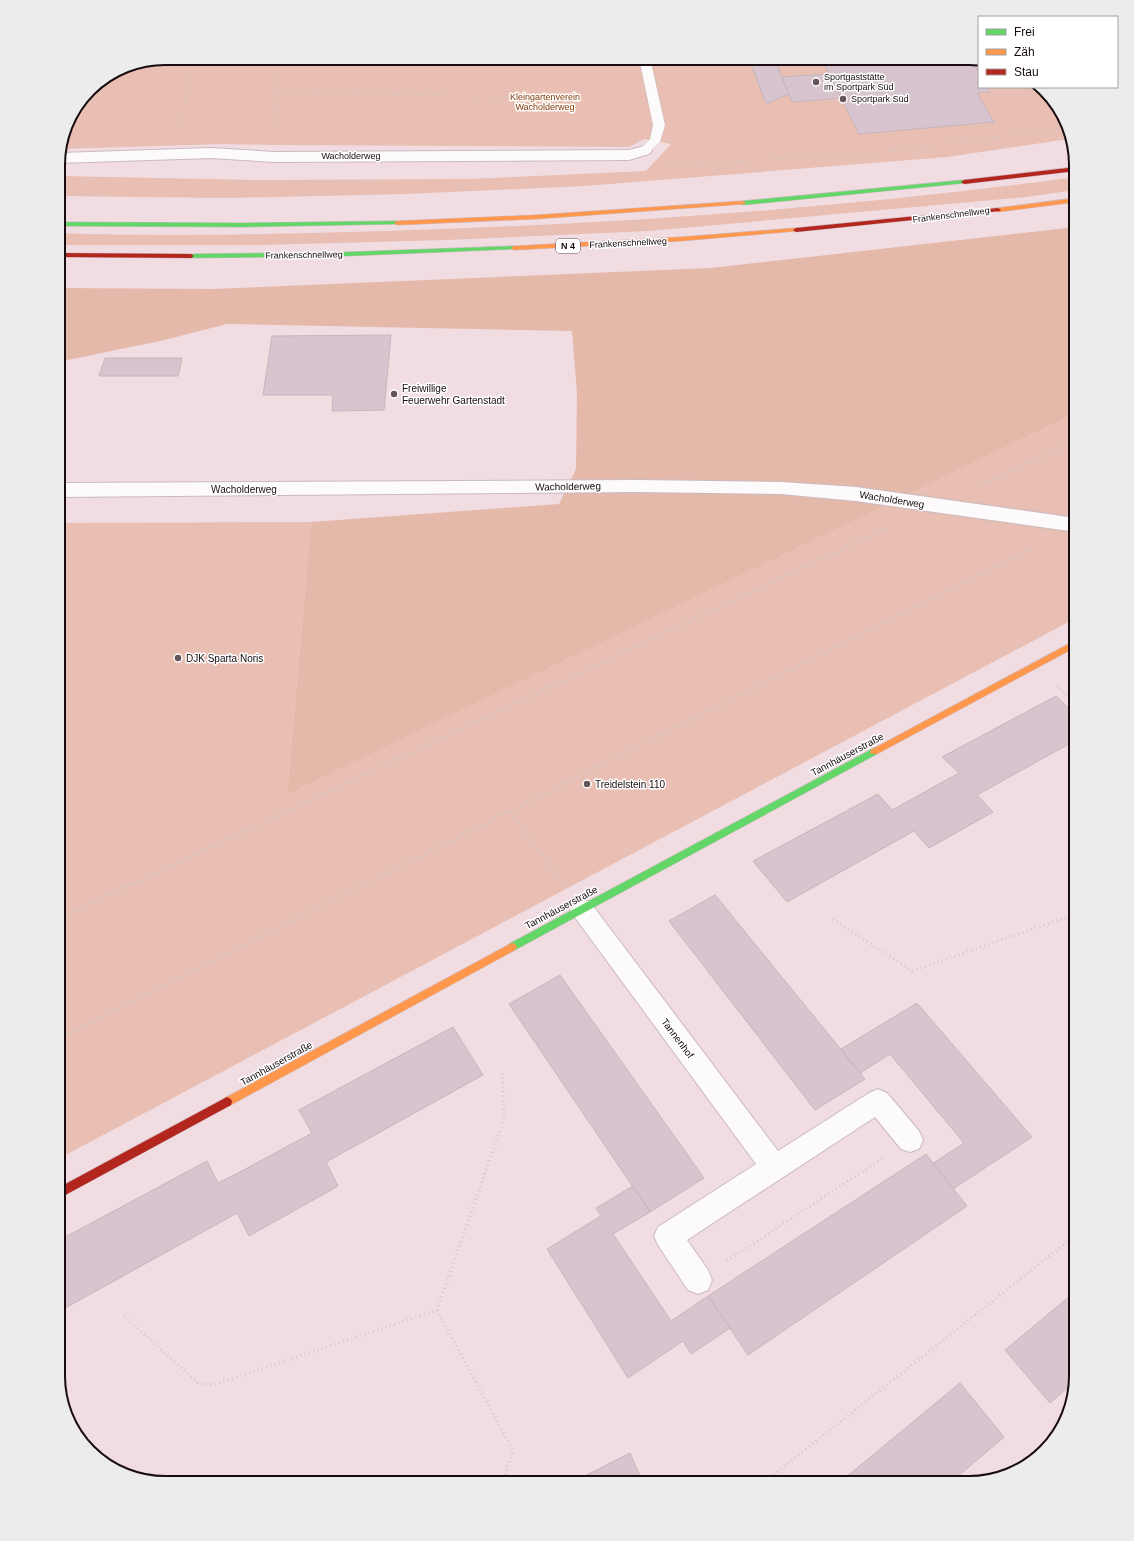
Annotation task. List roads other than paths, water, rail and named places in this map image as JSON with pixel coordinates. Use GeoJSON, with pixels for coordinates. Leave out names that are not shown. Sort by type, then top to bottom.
{"type":"FeatureCollection","features":[{"type":"Feature","properties":{"kind":"main road"},"geometry":{"type":"LineString","coordinates":[[65,224],[357,224],[597,213],[837,196],[1069,170]]}},
{"type":"Feature","properties":{"kind":"main road","name":"Frankenschnellweg"},"geometry":{"type":"LineString","coordinates":[[65,255],[306,256],[591,245],[775,232],[910,220],[1069,201]]}},
{"type":"Feature","properties":{"kind":"main road","name":"Tannhäuserstraße"},"geometry":{"type":"LineString","coordinates":[[65,1190],[1069,647]]}},
{"type":"Feature","properties":{"kind":"street","name":"Wacholderweg"},"geometry":{"type":"LineString","coordinates":[[65,158],[211,153],[274,157],[629,155],[644,151]]}},
{"type":"Feature","properties":{"kind":"street","name":"Wacholderweg"},"geometry":{"type":"LineString","coordinates":[[65,490],[638,486],[781,488],[856,494],[1069,524]]}},
{"type":"Feature","properties":{"kind":"street","name":"Tannenhof"},"geometry":{"type":"LineString","coordinates":[[582,909],[775,1168]]}},
{"type":"Feature","properties":{"kind":"street"},"geometry":{"type":"LineString","coordinates":[[698,1280],[668,1236],[878,1101],[910,1140]]}},
{"type":"Feature","properties":{"kind":"lane"},"geometry":{"type":"LineString","coordinates":[[644,151],[656,140],[659,125],[646,65]]}},
{"type":"Feature","properties":{"kind":"place","name":"Sportgaststätte im Sportpark Süd"},"geometry":{"type":"Point","coordinates":[816,82]}},
{"type":"Feature","properties":{"kind":"place","name":"Sportpark Süd"},"geometry":{"type":"Point","coordinates":[843,99]}},
{"type":"Feature","properties":{"kind":"place","name":"Freiwillige Feuerwehr Gartenstadt"},"geometry":{"type":"Point","coordinates":[394,394]}},
{"type":"Feature","properties":{"kind":"place","name":"DJK Sparta Noris"},"geometry":{"type":"Point","coordinates":[178,658]}},
{"type":"Feature","properties":{"kind":"place","name":"Treidelstein 110"},"geometry":{"type":"Point","coordinates":[587,784]}},
{"type":"Feature","properties":{"kind":"park label","name":"Kleingartenverein Wacholderweg"},"geometry":{"type":"Point","coordinates":[545,102]}}]}
